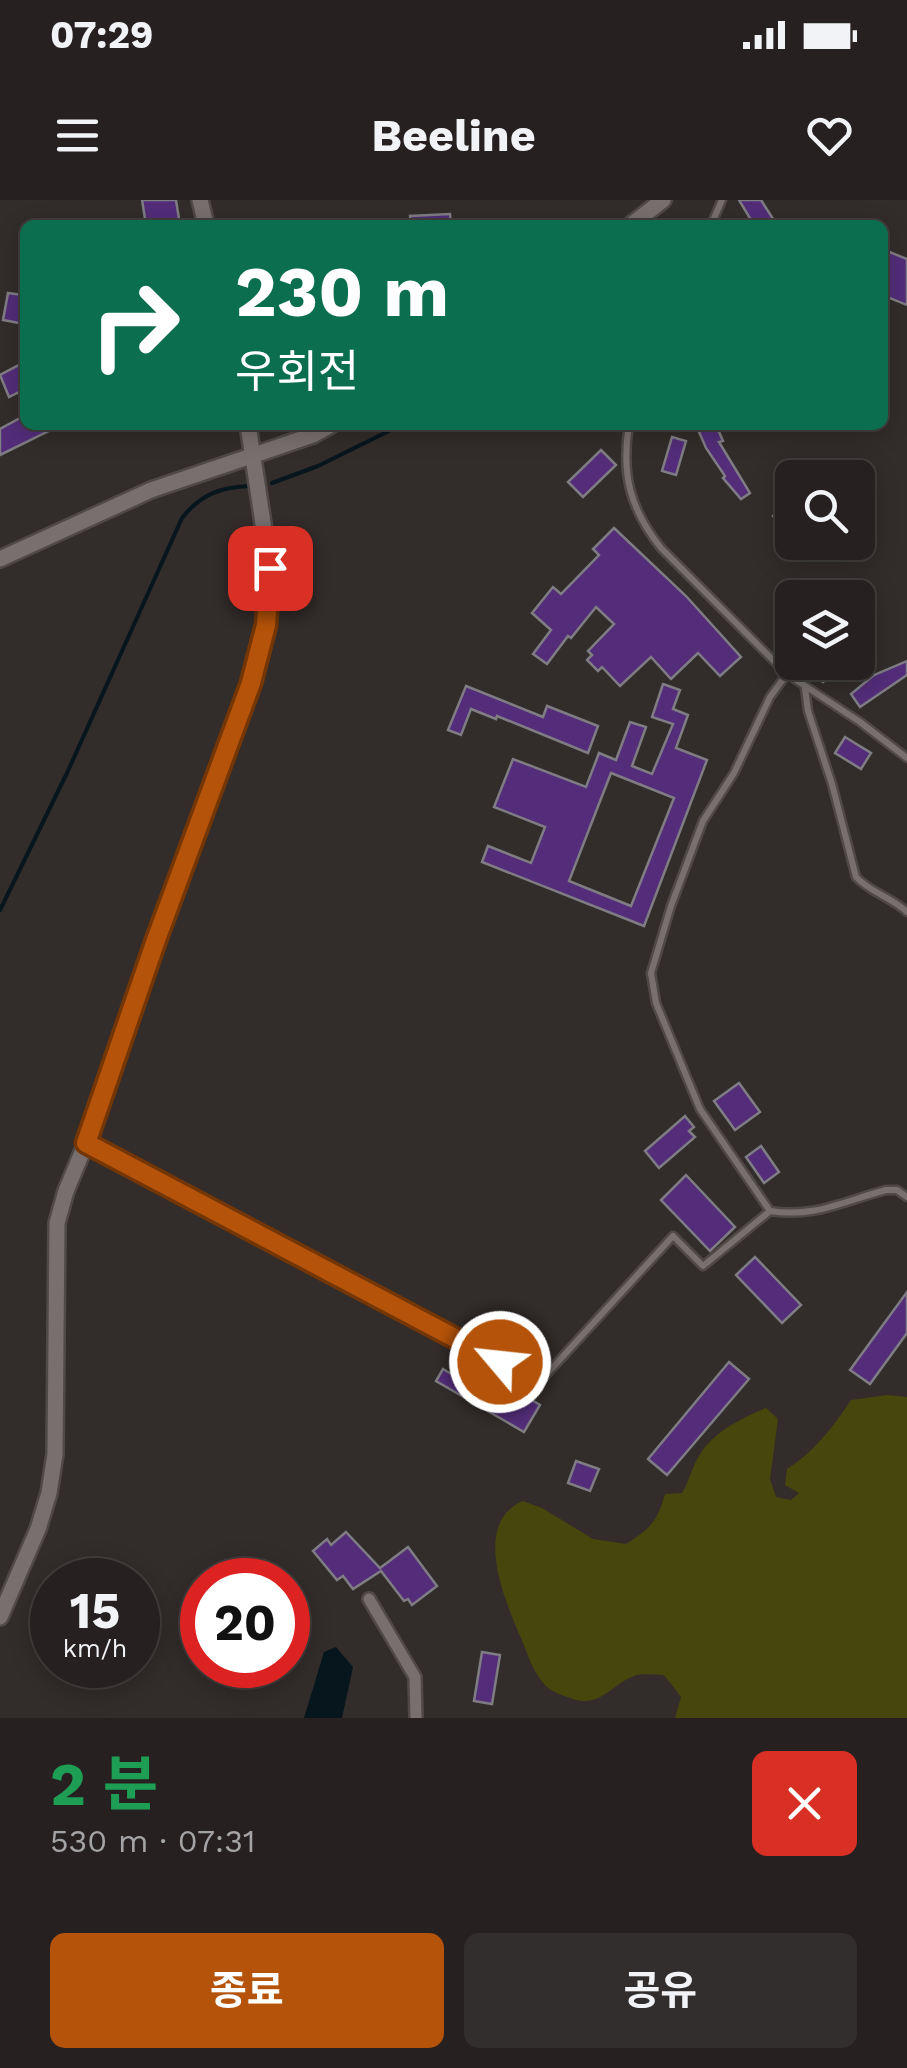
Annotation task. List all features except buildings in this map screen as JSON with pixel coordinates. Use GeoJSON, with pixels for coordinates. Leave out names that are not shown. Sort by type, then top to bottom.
{"type":"FeatureCollection","features":[{"type":"Feature","properties":{"kind":"street"},"geometry":{"type":"LineString","coordinates":[[638,220],[663,200]]}},
{"type":"Feature","properties":{"kind":"street"},"geometry":{"type":"LineString","coordinates":[[0,1618],[50,1493],[58,1413],[57,1223],[251,683],[266,625],[270,568],[249,430]]}},
{"type":"Feature","properties":{"kind":"street"},"geometry":{"type":"LineString","coordinates":[[0,559],[150,490],[321,430]]}},
{"type":"Feature","properties":{"kind":"street"},"geometry":{"type":"LineString","coordinates":[[370,1599],[414,1677],[416,1718]]}},
{"type":"Feature","properties":{"kind":"lane"},"geometry":{"type":"LineString","coordinates":[[629,430],[626,472],[643,526],[687,576],[775,662]]}},
{"type":"Feature","properties":{"kind":"lane"},"geometry":{"type":"LineString","coordinates":[[783,680],[704,822],[671,906],[650,972],[656,1003],[700,1109],[770,1211],[796,1215],[823,1211],[886,1190],[897,1190],[907,1197]]}},
{"type":"Feature","properties":{"kind":"lane"},"geometry":{"type":"LineString","coordinates":[[796,680],[907,758]]}},
{"type":"Feature","properties":{"kind":"lane"},"geometry":{"type":"LineString","coordinates":[[804,686],[856,877],[865,887],[897,902],[907,912]]}},
{"type":"Feature","properties":{"kind":"lane"},"geometry":{"type":"LineString","coordinates":[[86,1143],[532,1379],[544,1377],[673,1236],[702,1266],[770,1211]]}},
{"type":"Feature","properties":{"kind":"shaded area"},"geometry":{"type":"Polygon","coordinates":[[[887,1395],[907,1397],[907,1718],[675,1718],[681,1697],[664,1675],[634,1676],[598,1698],[582,1701],[555,1692],[541,1681],[507,1604],[496,1564],[498,1526],[507,1512],[523,1501],[593,1539],[626,1544],[652,1524],[665,1494],[682,1493],[697,1460],[712,1440],[738,1421],[766,1408],[778,1419],[770,1479],[776,1497],[791,1500],[799,1493],[785,1485],[787,1469],[822,1438],[851,1400],[887,1395]]]}},
{"type":"Feature","properties":{"kind":"shaded area"},"geometry":{"type":"Polygon","coordinates":[[[336,1647],[353,1667],[342,1718],[304,1718],[324,1652],[336,1647]]]}},
{"type":"Feature","properties":{"kind":"waterway"},"geometry":{"type":"LineString","coordinates":[[272,483],[318,466],[391,430]]}},
{"type":"Feature","properties":{"kind":"waterway"},"geometry":{"type":"LineString","coordinates":[[0,910],[67,773],[182,518],[212,493],[250,486]]}},
{"type":"Feature","properties":{"kind":"route"},"geometry":{"type":"LineString","coordinates":[[270,568],[266,625],[251,683],[86,1143],[500,1362]]}}]}
